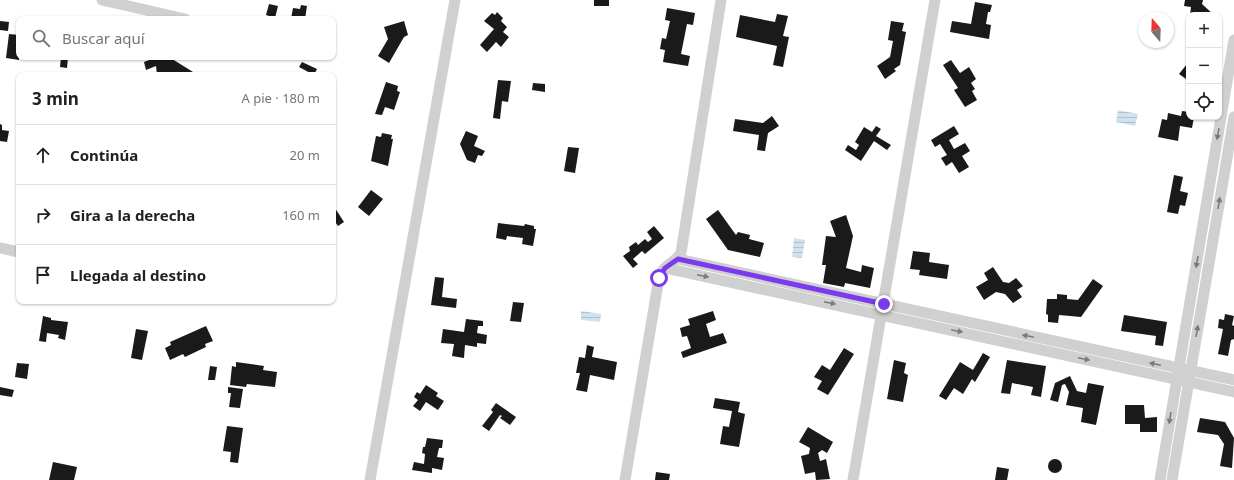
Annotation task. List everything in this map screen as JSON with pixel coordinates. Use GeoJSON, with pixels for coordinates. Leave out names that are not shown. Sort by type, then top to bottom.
{"type":"FeatureCollection","features":[{"type":"Feature","properties":{"kind":"street"},"geometry":{"type":"LineString","coordinates":[[102,0],[172,16]]}},
{"type":"Feature","properties":{"kind":"street"},"geometry":{"type":"LineString","coordinates":[[370,480],[455,0]]}},
{"type":"Feature","properties":{"kind":"street"},"geometry":{"type":"LineString","coordinates":[[625,480],[659,278],[665,268],[678,259],[681,253],[722,0]]}},
{"type":"Feature","properties":{"kind":"street"},"geometry":{"type":"LineString","coordinates":[[853,480],[884,309],[935,0]]}},
{"type":"Feature","properties":{"kind":"street"},"geometry":{"type":"LineString","coordinates":[[1160,480],[1234,40]]}},
{"type":"Feature","properties":{"kind":"street"},"geometry":{"type":"LineString","coordinates":[[1172,480],[1234,117]]}},
{"type":"Feature","properties":{"kind":"street"},"geometry":{"type":"LineString","coordinates":[[0,248],[16,251]]}},
{"type":"Feature","properties":{"kind":"street"},"geometry":{"type":"LineString","coordinates":[[678,259],[884,309],[1178,374],[1234,392]]}},
{"type":"Feature","properties":{"kind":"street"},"geometry":{"type":"LineString","coordinates":[[665,268],[884,309]]}},
{"type":"Feature","properties":{"kind":"street"},"geometry":{"type":"LineString","coordinates":[[1190,377],[1234,380]]}},
{"type":"Feature","properties":{"kind":"water"},"geometry":{"type":"Polygon","coordinates":[[[1118,110],[1138,114],[1135,126],[1116,122],[1118,110]]]}},
{"type":"Feature","properties":{"kind":"water"},"geometry":{"type":"Polygon","coordinates":[[[794,238],[805,240],[802,258],[792,257],[794,238]]]}},
{"type":"Feature","properties":{"kind":"water"},"geometry":{"type":"Polygon","coordinates":[[[581,311],[601,314],[600,322],[581,320],[581,311]]]}},
{"type":"Feature","properties":{"kind":"building"},"geometry":{"type":"Polygon","coordinates":[[[594,0],[609,0],[609,6],[594,6],[594,0]]]}},
{"type":"Feature","properties":{"kind":"building"},"geometry":{"type":"Polygon","coordinates":[[[1185,0],[1203,0],[1202,4],[1211,12],[1190,12],[1191,7],[1184,6],[1185,0]]]}},
{"type":"Feature","properties":{"kind":"building"},"geometry":{"type":"Polygon","coordinates":[[[975,2],[992,5],[990,12],[988,12],[986,24],[991,25],[989,39],[950,32],[952,21],[971,24],[975,2]]]}},
{"type":"Feature","properties":{"kind":"building"},"geometry":{"type":"Polygon","coordinates":[[[269,4],[278,6],[276,16],[266,15],[269,4]]]}},
{"type":"Feature","properties":{"kind":"building"},"geometry":{"type":"Polygon","coordinates":[[[301,5],[307,6],[305,16],[292,16],[293,8],[300,9],[301,5]]]}},
{"type":"Feature","properties":{"kind":"building"},"geometry":{"type":"Polygon","coordinates":[[[667,8],[695,13],[693,25],[687,24],[681,54],[690,56],[688,66],[663,62],[665,50],[660,49],[662,38],[666,39],[670,21],[665,20],[667,8]]]}},
{"type":"Feature","properties":{"kind":"building"},"geometry":{"type":"Polygon","coordinates":[[[497,12],[503,18],[501,21],[507,27],[503,32],[509,37],[501,47],[496,42],[487,52],[480,45],[494,29],[484,21],[492,13],[495,15],[497,12]]]}},
{"type":"Feature","properties":{"kind":"building"},"geometry":{"type":"Polygon","coordinates":[[[777,14],[788,16],[783,36],[789,37],[783,67],[773,65],[777,46],[736,37],[740,15],[775,22],[777,14]]]}},
{"type":"Feature","properties":{"kind":"building"},"geometry":{"type":"Polygon","coordinates":[[[0,21],[9,22],[8,31],[0,30],[0,21]]]}},
{"type":"Feature","properties":{"kind":"building"},"geometry":{"type":"Polygon","coordinates":[[[404,21],[408,35],[404,37],[389,63],[378,56],[388,39],[384,27],[404,21]]]}},
{"type":"Feature","properties":{"kind":"building"},"geometry":{"type":"Polygon","coordinates":[[[891,21],[904,23],[902,31],[906,32],[900,65],[894,69],[896,71],[885,79],[877,66],[890,57],[893,41],[888,40],[891,21]]]}},
{"type":"Feature","properties":{"kind":"building"},"geometry":{"type":"Polygon","coordinates":[[[9,34],[16,35],[16,60],[6,58],[9,34]]]}},
{"type":"Feature","properties":{"kind":"building"},"geometry":{"type":"Polygon","coordinates":[[[61,60],[68,60],[67,68],[60,67],[61,60]]]}},
{"type":"Feature","properties":{"kind":"building"},"geometry":{"type":"Polygon","coordinates":[[[149,60],[174,60],[193,72],[157,72],[156,66],[146,70],[144,62],[149,60]]]}},
{"type":"Feature","properties":{"kind":"building"},"geometry":{"type":"Polygon","coordinates":[[[951,60],[960,73],[969,67],[976,79],[971,83],[975,89],[972,91],[977,100],[965,107],[954,90],[958,88],[943,65],[951,60]]]}},
{"type":"Feature","properties":{"kind":"building"},"geometry":{"type":"Polygon","coordinates":[[[302,62],[317,69],[316,72],[308,72],[299,67],[302,62]]]}},
{"type":"Feature","properties":{"kind":"building"},"geometry":{"type":"Polygon","coordinates":[[[1186,65],[1186,79],[1179,74],[1186,65]]]}},
{"type":"Feature","properties":{"kind":"building"},"geometry":{"type":"Polygon","coordinates":[[[498,80],[511,81],[508,102],[502,101],[500,119],[493,118],[498,80]]]}},
{"type":"Feature","properties":{"kind":"building"},"geometry":{"type":"Polygon","coordinates":[[[386,82],[398,86],[397,91],[400,92],[394,110],[385,107],[382,115],[375,114],[386,82]]]}},
{"type":"Feature","properties":{"kind":"building"},"geometry":{"type":"Polygon","coordinates":[[[533,83],[545,84],[545,92],[532,90],[533,83]]]}},
{"type":"Feature","properties":{"kind":"building"},"geometry":{"type":"Polygon","coordinates":[[[1182,111],[1186,112],[1186,120],[1193,120],[1192,128],[1180,126],[1178,141],[1158,137],[1162,119],[1167,120],[1168,113],[1181,116],[1182,111]]]}},
{"type":"Feature","properties":{"kind":"building"},"geometry":{"type":"Polygon","coordinates":[[[772,116],[779,126],[768,133],[765,151],[757,150],[759,135],[733,131],[735,119],[763,123],[772,116]]]}},
{"type":"Feature","properties":{"kind":"building"},"geometry":{"type":"Polygon","coordinates":[[[0,124],[2,125],[2,130],[9,131],[7,142],[0,141],[0,124]]]}},
{"type":"Feature","properties":{"kind":"building"},"geometry":{"type":"Polygon","coordinates":[[[876,126],[881,129],[876,136],[891,145],[887,150],[874,141],[861,161],[845,150],[848,145],[856,150],[859,145],[855,142],[864,127],[872,132],[876,126]]]}},
{"type":"Feature","properties":{"kind":"building"},"geometry":{"type":"Polygon","coordinates":[[[954,126],[959,134],[949,140],[954,149],[965,143],[970,151],[962,156],[969,167],[959,173],[952,162],[946,166],[941,158],[947,155],[940,144],[935,147],[931,140],[954,126]]]}},
{"type":"Feature","properties":{"kind":"building"},"geometry":{"type":"Polygon","coordinates":[[[466,131],[478,136],[474,146],[485,151],[482,156],[478,155],[475,163],[467,160],[460,144],[466,131]]]}},
{"type":"Feature","properties":{"kind":"building"},"geometry":{"type":"Polygon","coordinates":[[[382,133],[392,135],[391,139],[393,139],[388,166],[371,161],[376,136],[381,137],[382,133]]]}},
{"type":"Feature","properties":{"kind":"building"},"geometry":{"type":"Polygon","coordinates":[[[568,147],[579,148],[575,173],[564,171],[568,147]]]}},
{"type":"Feature","properties":{"kind":"building"},"geometry":{"type":"Polygon","coordinates":[[[1174,175],[1183,177],[1180,191],[1188,193],[1185,206],[1180,205],[1178,214],[1167,212],[1174,175]]]}},
{"type":"Feature","properties":{"kind":"building"},"geometry":{"type":"Polygon","coordinates":[[[371,190],[383,199],[369,216],[358,207],[371,190]]]}},
{"type":"Feature","properties":{"kind":"building"},"geometry":{"type":"Polygon","coordinates":[[[336,210],[344,222],[338,226],[336,223],[336,210]]]}},
{"type":"Feature","properties":{"kind":"building"},"geometry":{"type":"Polygon","coordinates":[[[718,210],[736,235],[738,232],[750,235],[749,239],[764,243],[760,257],[728,250],[706,219],[718,210]]]}},
{"type":"Feature","properties":{"kind":"building"},"geometry":{"type":"Polygon","coordinates":[[[846,215],[853,236],[846,268],[861,272],[862,265],[874,268],[870,288],[845,283],[844,287],[823,283],[826,265],[822,265],[826,236],[836,237],[830,221],[846,215]]]}},
{"type":"Feature","properties":{"kind":"building"},"geometry":{"type":"Polygon","coordinates":[[[498,223],[524,226],[525,224],[534,226],[534,229],[536,229],[533,246],[522,244],[523,238],[507,236],[506,240],[496,238],[498,223]]]}},
{"type":"Feature","properties":{"kind":"building"},"geometry":{"type":"Polygon","coordinates":[[[654,226],[664,238],[645,254],[642,251],[633,259],[638,264],[633,268],[623,256],[630,251],[629,247],[636,242],[638,245],[645,239],[648,242],[652,239],[647,232],[654,226]]]}},
{"type":"Feature","properties":{"kind":"building"},"geometry":{"type":"Polygon","coordinates":[[[913,251],[930,253],[929,262],[949,265],[947,279],[919,275],[920,270],[910,269],[913,251]]]}},
{"type":"Feature","properties":{"kind":"building"},"geometry":{"type":"Polygon","coordinates":[[[993,267],[1003,282],[1009,283],[1016,278],[1023,286],[1017,290],[1022,297],[1013,303],[1005,294],[996,292],[984,300],[976,287],[988,280],[984,273],[993,267]]]}},
{"type":"Feature","properties":{"kind":"building"},"geometry":{"type":"Polygon","coordinates":[[[435,277],[444,278],[442,297],[457,299],[456,308],[431,305],[435,277]]]}},
{"type":"Feature","properties":{"kind":"building"},"geometry":{"type":"Polygon","coordinates":[[[1093,279],[1103,286],[1081,317],[1059,315],[1058,323],[1048,322],[1048,315],[1046,314],[1047,299],[1057,299],[1057,294],[1067,295],[1067,299],[1078,300],[1093,279]]]}},
{"type":"Feature","properties":{"kind":"building"},"geometry":{"type":"Polygon","coordinates":[[[513,302],[524,303],[521,322],[510,321],[513,302]]]}},
{"type":"Feature","properties":{"kind":"building"},"geometry":{"type":"Polygon","coordinates":[[[713,311],[716,320],[706,324],[710,337],[723,333],[727,343],[683,358],[681,352],[691,348],[687,336],[682,337],[680,328],[690,325],[688,319],[713,311]]]}},
{"type":"Feature","properties":{"kind":"building"},"geometry":{"type":"Polygon","coordinates":[[[1225,314],[1234,316],[1232,325],[1234,326],[1234,339],[1231,340],[1228,356],[1218,354],[1223,329],[1218,328],[1219,319],[1224,320],[1225,314]]]}},
{"type":"Feature","properties":{"kind":"building"},"geometry":{"type":"Polygon","coordinates":[[[1124,315],[1167,322],[1163,346],[1155,345],[1156,336],[1121,331],[1124,315]]]}},
{"type":"Feature","properties":{"kind":"building"},"geometry":{"type":"Polygon","coordinates":[[[43,316],[51,318],[51,320],[68,322],[65,340],[58,338],[59,335],[47,333],[46,342],[39,341],[43,316]]]}},
{"type":"Feature","properties":{"kind":"building"},"geometry":{"type":"Polygon","coordinates":[[[466,319],[483,321],[483,326],[478,326],[477,333],[487,335],[486,344],[477,343],[477,347],[465,345],[464,358],[452,356],[454,344],[441,343],[443,329],[464,332],[466,319]]]}},
{"type":"Feature","properties":{"kind":"building"},"geometry":{"type":"Polygon","coordinates":[[[206,326],[213,341],[205,344],[206,347],[185,357],[183,354],[170,360],[165,348],[171,345],[170,342],[206,326]]]}},
{"type":"Feature","properties":{"kind":"building"},"geometry":{"type":"Polygon","coordinates":[[[136,329],[148,331],[142,360],[131,358],[136,329]]]}},
{"type":"Feature","properties":{"kind":"building"},"geometry":{"type":"Polygon","coordinates":[[[587,345],[594,347],[592,357],[617,362],[614,380],[590,375],[587,392],[576,390],[580,373],[576,373],[579,357],[585,358],[587,345]]]}},
{"type":"Feature","properties":{"kind":"building"},"geometry":{"type":"Polygon","coordinates":[[[844,348],[854,354],[828,395],[817,389],[822,381],[814,377],[822,365],[830,370],[844,348]]]}},
{"type":"Feature","properties":{"kind":"building"},"geometry":{"type":"Polygon","coordinates":[[[983,353],[990,357],[975,382],[972,379],[963,394],[954,388],[946,400],[939,396],[960,362],[973,370],[983,353]]]}},
{"type":"Feature","properties":{"kind":"building"},"geometry":{"type":"Polygon","coordinates":[[[894,360],[906,363],[904,373],[908,375],[903,402],[887,399],[894,360]]]}},
{"type":"Feature","properties":{"kind":"building"},"geometry":{"type":"Polygon","coordinates":[[[1007,360],[1046,366],[1041,397],[1031,395],[1033,387],[1012,383],[1010,394],[1001,393],[1007,360]]]}},
{"type":"Feature","properties":{"kind":"building"},"geometry":{"type":"Polygon","coordinates":[[[236,362],[264,366],[263,370],[277,372],[275,387],[247,384],[246,387],[230,385],[232,366],[236,367],[236,362]]]}},
{"type":"Feature","properties":{"kind":"building"},"geometry":{"type":"Polygon","coordinates":[[[17,363],[29,364],[27,379],[15,377],[17,363]]]}},
{"type":"Feature","properties":{"kind":"building"},"geometry":{"type":"Polygon","coordinates":[[[210,366],[217,367],[215,380],[208,380],[210,366]]]}},
{"type":"Feature","properties":{"kind":"building"},"geometry":{"type":"Polygon","coordinates":[[[1070,376],[1077,391],[1086,393],[1088,383],[1104,386],[1096,425],[1081,422],[1083,408],[1066,405],[1069,392],[1065,384],[1062,385],[1058,402],[1050,400],[1055,383],[1070,376]]]}},
{"type":"Feature","properties":{"kind":"building"},"geometry":{"type":"Polygon","coordinates":[[[426,385],[438,393],[436,396],[444,401],[438,410],[426,402],[420,411],[413,406],[418,400],[414,397],[417,392],[420,394],[426,385]]]}},
{"type":"Feature","properties":{"kind":"building"},"geometry":{"type":"Polygon","coordinates":[[[0,387],[14,390],[12,397],[0,395],[0,387]]]}},
{"type":"Feature","properties":{"kind":"building"},"geometry":{"type":"Polygon","coordinates":[[[228,387],[243,389],[240,408],[229,407],[231,393],[228,393],[228,387]]]}},
{"type":"Feature","properties":{"kind":"building"},"geometry":{"type":"Polygon","coordinates":[[[715,398],[740,402],[738,412],[745,414],[739,447],[720,444],[723,426],[729,427],[732,411],[713,408],[715,398]]]}},
{"type":"Feature","properties":{"kind":"building"},"geometry":{"type":"Polygon","coordinates":[[[496,403],[516,417],[510,425],[500,418],[502,416],[500,415],[489,431],[482,426],[493,412],[491,410],[496,403]]]}},
{"type":"Feature","properties":{"kind":"building"},"geometry":{"type":"Polygon","coordinates":[[[1125,405],[1144,405],[1145,418],[1157,417],[1157,432],[1140,432],[1140,424],[1125,424],[1125,405]]]}},
{"type":"Feature","properties":{"kind":"building"},"geometry":{"type":"Polygon","coordinates":[[[1200,418],[1225,422],[1234,438],[1232,468],[1220,466],[1224,444],[1218,435],[1197,432],[1200,418]]]}},
{"type":"Feature","properties":{"kind":"building"},"geometry":{"type":"Polygon","coordinates":[[[227,426],[243,428],[238,463],[230,462],[231,452],[223,451],[227,426]]]}},
{"type":"Feature","properties":{"kind":"building"},"geometry":{"type":"Polygon","coordinates":[[[808,427],[833,442],[827,453],[822,450],[818,453],[820,461],[826,459],[830,479],[816,480],[815,472],[805,474],[801,456],[809,454],[810,448],[799,442],[808,427]]]}},
{"type":"Feature","properties":{"kind":"building"},"geometry":{"type":"Polygon","coordinates":[[[427,438],[443,440],[442,448],[439,448],[437,457],[444,458],[442,470],[432,468],[432,473],[412,470],[414,462],[424,464],[425,454],[422,453],[427,438]]]}},
{"type":"Feature","properties":{"kind":"building"},"geometry":{"type":"Polygon","coordinates":[[[1052,459],[1058,459],[1062,463],[1062,469],[1058,473],[1052,473],[1048,469],[1048,463],[1052,459]]]}},
{"type":"Feature","properties":{"kind":"building"},"geometry":{"type":"Polygon","coordinates":[[[53,462],[77,467],[74,480],[49,480],[53,462]]]}},
{"type":"Feature","properties":{"kind":"building"},"geometry":{"type":"Polygon","coordinates":[[[997,467],[1009,469],[1007,480],[995,480],[997,467]]]}},
{"type":"Feature","properties":{"kind":"building"},"geometry":{"type":"Polygon","coordinates":[[[656,472],[670,474],[669,480],[655,480],[656,472]]]}},
{"type":"Feature","properties":{"kind":"route"},"geometry":{"type":"LineString","coordinates":[[659,278],[660,273],[678,259],[884,304]]}}]}
